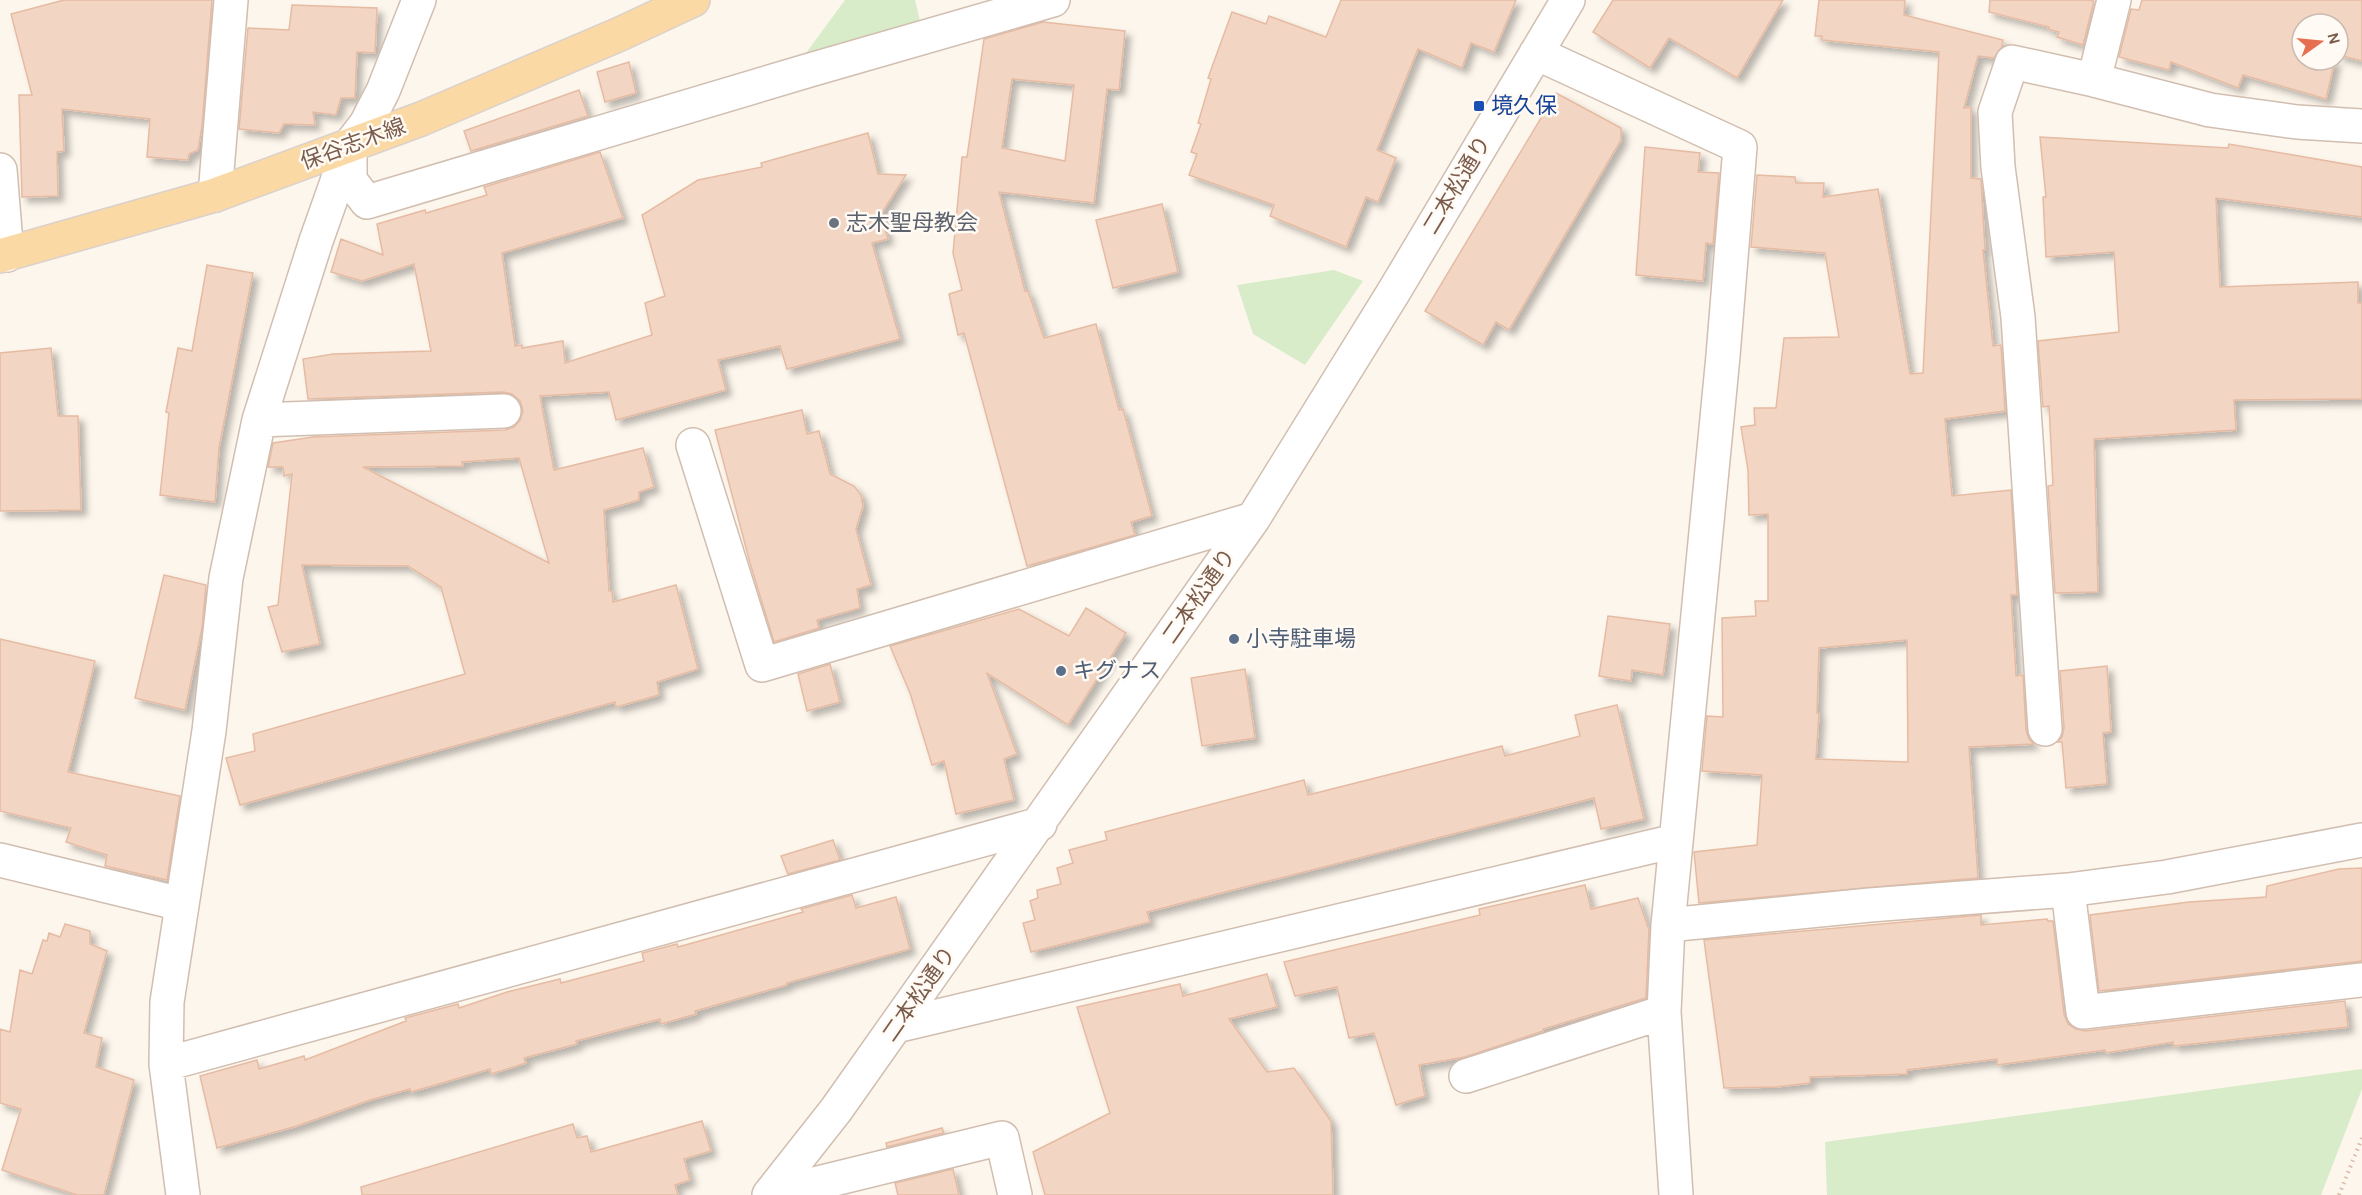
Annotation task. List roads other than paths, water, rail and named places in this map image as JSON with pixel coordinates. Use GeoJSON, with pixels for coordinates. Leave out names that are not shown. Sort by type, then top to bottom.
{"type":"FeatureCollection","features":[{"type":"Feature","properties":{"kind":"main road","name":"保谷志木線"},"geometry":{"type":"LineString","coordinates":[[3,255],[215,195],[432,115],[609,39],[693,0]]}},
{"type":"Feature","properties":{"kind":"street"},"geometry":{"type":"LineString","coordinates":[[215,195],[231,0]]}},
{"type":"Feature","properties":{"kind":"street"},"geometry":{"type":"LineString","coordinates":[[183,1195],[166,1064],[167,1002],[209,731],[226,578],[259,420],[315,241],[350,145],[366,124],[383,91],[419,0]]}},
{"type":"Feature","properties":{"kind":"street"},"geometry":{"type":"LineString","coordinates":[[350,145],[351,180],[367,202],[855,56],[1053,0]]}},
{"type":"Feature","properties":{"kind":"street","name":"二本松通り"},"geometry":{"type":"LineString","coordinates":[[769,1195],[836,1110],[1040,824],[1253,519],[1387,303],[1568,0]]}},
{"type":"Feature","properties":{"kind":"street"},"geometry":{"type":"LineString","coordinates":[[2094,80],[2114,0]]}},
{"type":"Feature","properties":{"kind":"street"},"geometry":{"type":"LineString","coordinates":[[1536,53],[1740,147],[1723,356],[1668,925],[1664,1012],[1676,1195]]}},
{"type":"Feature","properties":{"kind":"street"},"geometry":{"type":"LineString","coordinates":[[2045,729],[2018,317],[1998,167],[1995,112],[2012,62],[2094,80],[2210,111],[2297,122],[2362,126]]}},
{"type":"Feature","properties":{"kind":"street"},"geometry":{"type":"LineString","coordinates":[[0,170],[3,255]]}},
{"type":"Feature","properties":{"kind":"street"},"geometry":{"type":"LineString","coordinates":[[259,420],[504,411]]}},
{"type":"Feature","properties":{"kind":"street"},"geometry":{"type":"LineString","coordinates":[[693,445],[762,665],[1253,519]]}},
{"type":"Feature","properties":{"kind":"street"},"geometry":{"type":"LineString","coordinates":[[166,1064],[1040,824]]}},
{"type":"Feature","properties":{"kind":"street"},"geometry":{"type":"LineString","coordinates":[[1668,925],[1870,905],[2068,890],[2167,877],[2362,840]]}},
{"type":"Feature","properties":{"kind":"street"},"geometry":{"type":"LineString","coordinates":[[896,1026],[1675,841]]}},
{"type":"Feature","properties":{"kind":"street"},"geometry":{"type":"LineString","coordinates":[[0,860],[181,904]]}},
{"type":"Feature","properties":{"kind":"street"},"geometry":{"type":"LineString","coordinates":[[2068,890],[2083,1012],[2362,980]]}},
{"type":"Feature","properties":{"kind":"street"},"geometry":{"type":"LineString","coordinates":[[1466,1076],[1664,1012]]}},
{"type":"Feature","properties":{"kind":"street"},"geometry":{"type":"LineString","coordinates":[[769,1195],[1002,1138],[1015,1195]]}},
{"type":"Feature","properties":{"kind":"place","name":"境久保"},"geometry":{"type":"Point","coordinates":[1479,106]}},
{"type":"Feature","properties":{"kind":"place","name":"志木聖母教会"},"geometry":{"type":"Point","coordinates":[834,223]}},
{"type":"Feature","properties":{"kind":"place","name":"小寺駐車場"},"geometry":{"type":"Point","coordinates":[1234,639]}},
{"type":"Feature","properties":{"kind":"place","name":"キグナス"},"geometry":{"type":"Point","coordinates":[1061,671]}}]}
